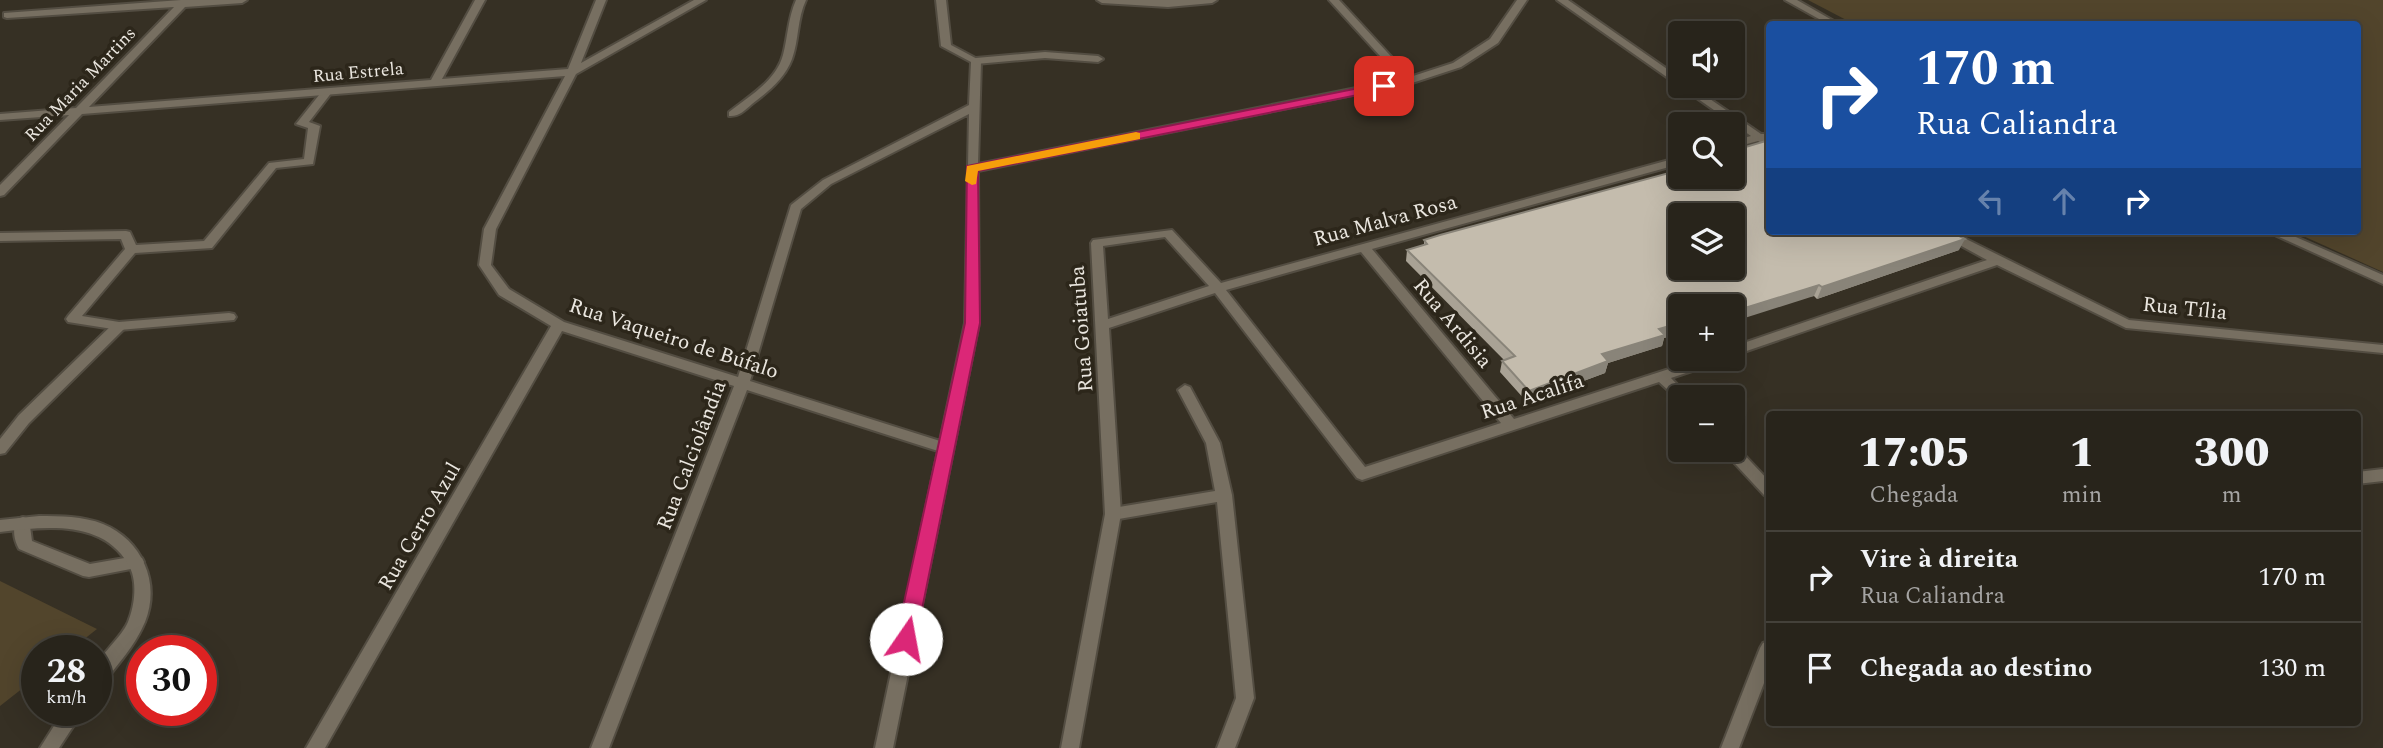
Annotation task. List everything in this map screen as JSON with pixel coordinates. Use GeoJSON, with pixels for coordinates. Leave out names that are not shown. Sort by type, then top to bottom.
{"type":"FeatureCollection","features":[{"type":"Feature","properties":{"kind":"street"},"geometry":{"type":"LineString","coordinates":[[7,15],[242,0]]}},
{"type":"Feature","properties":{"kind":"street"},"geometry":{"type":"LineString","coordinates":[[435,83],[480,0]]}},
{"type":"Feature","properties":{"kind":"street","name":"Rua Vaqueiro de Búfalo"},"geometry":{"type":"LineString","coordinates":[[601,0],[572,72],[490,229],[485,265],[504,292],[559,325],[946,448]]}},
{"type":"Feature","properties":{"kind":"street","name":"Rua Estrela"},"geometry":{"type":"LineString","coordinates":[[0,117],[572,72],[701,0]]}},
{"type":"Feature","properties":{"kind":"street"},"geometry":{"type":"LineString","coordinates":[[733,114],[773,80],[786,60],[794,18],[801,0]]}},
{"type":"Feature","properties":{"kind":"street"},"geometry":{"type":"LineString","coordinates":[[941,0],[947,46],[976,61],[1045,55],[1098,59]]}},
{"type":"Feature","properties":{"kind":"street"},"geometry":{"type":"LineString","coordinates":[[1102,0],[1168,4],[1212,0]]}},
{"type":"Feature","properties":{"kind":"street"},"geometry":{"type":"LineString","coordinates":[[1334,0],[1408,81]]}},
{"type":"Feature","properties":{"kind":"street"},"geometry":{"type":"LineString","coordinates":[[972,169],[1408,81],[1457,65],[1494,41],[1522,0]]}},
{"type":"Feature","properties":{"kind":"street"},"geometry":{"type":"LineString","coordinates":[[1562,0],[1668,74]]}},
{"type":"Feature","properties":{"kind":"street"},"geometry":{"type":"LineString","coordinates":[[1790,0],[1828,21]]}},
{"type":"Feature","properties":{"kind":"street","name":"Rua Maria Martins"},"geometry":{"type":"LineString","coordinates":[[0,192],[184,2]]}},
{"type":"Feature","properties":{"kind":"street"},"geometry":{"type":"LineString","coordinates":[[884,748],[972,323],[972,169],[976,61]]}},
{"type":"Feature","properties":{"kind":"street"},"geometry":{"type":"LineString","coordinates":[[229,317],[119,326],[73,319],[131,249],[208,246],[273,165],[309,162],[314,126],[302,124],[327,92]]}},
{"type":"Feature","properties":{"kind":"street"},"geometry":{"type":"LineString","coordinates":[[1703,98],[1766,139]]}},
{"type":"Feature","properties":{"kind":"street","name":"Rua Calciolândia"},"geometry":{"type":"LineString","coordinates":[[600,748],[743,382],[796,208],[827,181],[973,107]]}},
{"type":"Feature","properties":{"kind":"street"},"geometry":{"type":"LineString","coordinates":[[1745,143],[1766,139]]}},
{"type":"Feature","properties":{"kind":"street","name":"Rua Malva Rosa"},"geometry":{"type":"LineString","coordinates":[[1103,325],[1218,288],[1668,163]]}},
{"type":"Feature","properties":{"kind":"street","name":"Rua Goiatuba"},"geometry":{"type":"LineString","coordinates":[[1070,748],[1113,514],[1097,243],[1168,233],[1218,288],[1362,474]]}},
{"type":"Feature","properties":{"kind":"street"},"geometry":{"type":"LineString","coordinates":[[0,237],[126,235],[131,249]]}},
{"type":"Feature","properties":{"kind":"street","name":"Rua Tília"},"geometry":{"type":"LineString","coordinates":[[1948,235],[2126,324],[2383,349]]}},
{"type":"Feature","properties":{"kind":"street"},"geometry":{"type":"LineString","coordinates":[[2281,235],[2383,280]]}},
{"type":"Feature","properties":{"kind":"street","name":"Rua Ardisia"},"geometry":{"type":"LineString","coordinates":[[1364,248],[1510,424]]}},
{"type":"Feature","properties":{"kind":"street"},"geometry":{"type":"LineString","coordinates":[[1745,348],[1998,260]]}},
{"type":"Feature","properties":{"kind":"street","name":"Rua Cerro Azul"},"geometry":{"type":"LineString","coordinates":[[315,748],[559,325]]}},
{"type":"Feature","properties":{"kind":"street"},"geometry":{"type":"LineString","coordinates":[[0,449],[24,419],[119,326]]}},
{"type":"Feature","properties":{"kind":"street","name":"Rua Acalifa"},"geometry":{"type":"LineString","coordinates":[[1362,474],[1679,371]]}},
{"type":"Feature","properties":{"kind":"street"},"geometry":{"type":"LineString","coordinates":[[1662,377],[1670,385]]}},
{"type":"Feature","properties":{"kind":"street"},"geometry":{"type":"LineString","coordinates":[[1185,390],[1213,443],[1224,495],[1245,698],[1226,748]]}},
{"type":"Feature","properties":{"kind":"street"},"geometry":{"type":"LineString","coordinates":[[1742,462],[1766,488]]}},
{"type":"Feature","properties":{"kind":"street"},"geometry":{"type":"LineString","coordinates":[[2361,478],[2383,475]]}},
{"type":"Feature","properties":{"kind":"street"},"geometry":{"type":"LineString","coordinates":[[1113,514],[1224,495]]}},
{"type":"Feature","properties":{"kind":"street"},"geometry":{"type":"LineString","coordinates":[[0,526],[47,520],[96,527],[129,547],[144,579],[137,622],[112,657]]}},
{"type":"Feature","properties":{"kind":"street"},"geometry":{"type":"LineString","coordinates":[[23,523],[22,536],[25,545],[89,571],[136,562]]}},
{"type":"Feature","properties":{"kind":"street"},"geometry":{"type":"LineString","coordinates":[[1730,748],[1766,656]]}},
{"type":"Feature","properties":{"kind":"street"},"geometry":{"type":"LineString","coordinates":[[49,748],[64,726]]}},
{"type":"Feature","properties":{"kind":"shaded area"},"geometry":{"type":"Polygon","coordinates":[[[1808,0],[2383,0],[2383,272],[2301,235],[2361,235],[2361,21],[1848,21],[1808,0]]]}},
{"type":"Feature","properties":{"kind":"shaded area"},"geometry":{"type":"Polygon","coordinates":[[[0,581],[97,629],[89,635],[21,635],[21,690],[0,706],[0,581]]]}},
{"type":"Feature","properties":{"kind":"building"},"geometry":{"type":"Polygon","coordinates":[[[1766,141],[1766,235],[1958,235],[1965,239],[1822,287],[1819,285],[1745,308],[1745,294],[1668,294],[1668,326],[1659,329],[1665,335],[1602,354],[1608,361],[1529,391],[1502,361],[1515,356],[1407,250],[1427,244],[1424,240],[1668,173],[1668,189],[1745,189],[1745,147],[1766,141]]]}},
{"type":"Feature","properties":{"kind":"slow traffic"},"geometry":{"type":"LineString","coordinates":[[972,181],[972,169],[1136,136]]}},
{"type":"Feature","properties":{"kind":"route"},"geometry":{"type":"LineString","coordinates":[[906,639],[972,323],[972,169],[1384,86]]}}]}
